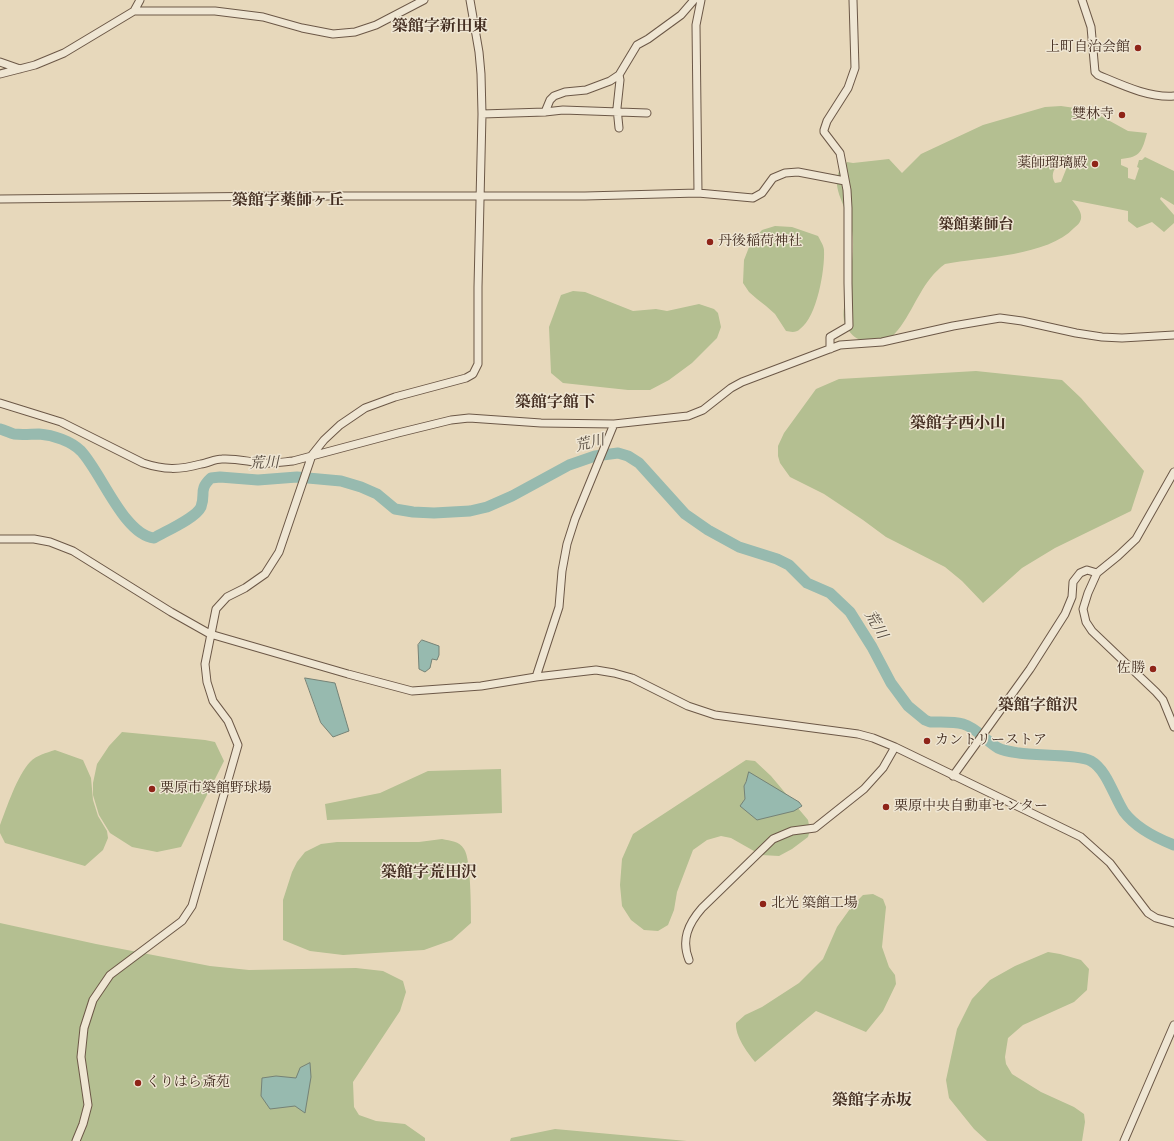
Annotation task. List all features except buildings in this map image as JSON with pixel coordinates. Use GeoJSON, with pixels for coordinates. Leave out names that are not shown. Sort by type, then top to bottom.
{"type":"FeatureCollection","features":[{"type":"Feature","properties":{"kind":"street"},"geometry":{"type":"LineString","coordinates":[[134,11],[140,0]]}},
{"type":"Feature","properties":{"kind":"street"},"geometry":{"type":"LineString","coordinates":[[0,74],[35,65],[64,53],[134,11],[215,10],[264,17],[302,28],[333,34],[355,32],[376,25],[424,0]]}},
{"type":"Feature","properties":{"kind":"street"},"geometry":{"type":"LineString","coordinates":[[76,1141],[83,1124],[88,1105],[81,1057],[84,1028],[93,1000],[110,975],[182,921],[192,906],[238,745],[228,721],[214,701],[207,682],[205,664],[216,609],[227,597],[245,588],[265,574],[279,552],[308,471],[312,455],[324,440],[365,408],[395,397],[466,378],[473,374],[478,364],[478,287],[482,114],[479,52],[470,0]]}},
{"type":"Feature","properties":{"kind":"street"},"geometry":{"type":"LineString","coordinates":[[545,112],[550,100],[554,96],[564,92],[586,90],[610,81],[619,75],[637,45],[648,39],[681,15],[694,0]]}},
{"type":"Feature","properties":{"kind":"street"},"geometry":{"type":"LineString","coordinates":[[698,193],[696,25],[701,0]]}},
{"type":"Feature","properties":{"kind":"street"},"geometry":{"type":"LineString","coordinates":[[830,349],[830,337],[849,326],[848,208],[840,152],[824,130],[827,121],[848,88],[854,68],[852,0]]}},
{"type":"Feature","properties":{"kind":"street"},"geometry":{"type":"LineString","coordinates":[[1082,0],[1091,27],[1095,72],[1098,75],[1151,94],[1167,97],[1174,96]]}},
{"type":"Feature","properties":{"kind":"street"},"geometry":{"type":"LineString","coordinates":[[0,62],[20,69]]}},
{"type":"Feature","properties":{"kind":"street"},"geometry":{"type":"LineString","coordinates":[[619,75],[620,80],[617,108],[619,128]]}},
{"type":"Feature","properties":{"kind":"street"},"geometry":{"type":"LineString","coordinates":[[482,114],[563,110],[647,112]]}},
{"type":"Feature","properties":{"kind":"street"},"geometry":{"type":"LineString","coordinates":[[0,199],[287,196],[584,196],[698,193],[753,198],[762,193],[773,178],[786,172],[798,172],[845,181]]}},
{"type":"Feature","properties":{"kind":"street"},"geometry":{"type":"LineString","coordinates":[[0,403],[61,422],[122,453],[156,467],[169,470],[182,469],[220,459],[277,463],[304,458],[444,422],[469,418],[541,423],[614,424],[688,416],[703,410],[742,382],[840,345],[882,342],[953,326],[1000,318],[1022,321],[1076,334],[1122,338],[1174,335]]}},
{"type":"Feature","properties":{"kind":"street"},"geometry":{"type":"LineString","coordinates":[[536,677],[560,607],[562,571],[567,544],[575,519],[602,450],[614,424]]}},
{"type":"Feature","properties":{"kind":"street"},"geometry":{"type":"LineString","coordinates":[[1174,472],[1136,539],[1097,573],[1083,609],[1086,622],[1092,631],[1163,700],[1174,727]]}},
{"type":"Feature","properties":{"kind":"street"},"geometry":{"type":"LineString","coordinates":[[0,539],[34,539],[45,541],[73,551],[171,612],[210,634],[412,691],[481,686],[536,677],[596,670],[632,678],[688,706],[715,715],[858,734],[873,738],[896,747],[953,776],[1082,837],[1110,863],[1148,912],[1156,918],[1174,924]]}},
{"type":"Feature","properties":{"kind":"street"},"geometry":{"type":"LineString","coordinates":[[953,776],[1030,669],[1065,614],[1072,597],[1073,582],[1080,573],[1087,570],[1097,573]]}},
{"type":"Feature","properties":{"kind":"street"},"geometry":{"type":"LineString","coordinates":[[689,960],[686,951],[686,938],[694,918],[702,908],[773,839],[792,831],[815,828],[864,789],[883,768],[896,747]]}},
{"type":"Feature","properties":{"kind":"street"},"geometry":{"type":"LineString","coordinates":[[1124,1141],[1174,1025]]}},
{"type":"Feature","properties":{"kind":"green space"},"geometry":{"type":"Polygon","coordinates":[[[1061,106],[1082,109],[1099,115],[1128,131],[1147,133],[1140,152],[1133,157],[1121,159],[1121,165],[1128,168],[1128,178],[1135,180],[1139,168],[1137,167],[1139,160],[1142,160],[1145,157],[1174,171],[1174,205],[1161,197],[1160,199],[1174,215],[1174,223],[1164,232],[1152,222],[1137,228],[1128,221],[1128,211],[1072,200],[1080,211],[1081,219],[1077,226],[1063,237],[1032,250],[945,264],[931,277],[901,326],[886,342],[867,342],[853,335],[849,331],[844,320],[844,306],[853,252],[852,230],[851,223],[837,188],[839,171],[847,162],[853,163],[889,159],[902,173],[921,154],[983,125],[1045,107],[1061,106]],[[1075,155],[1061,161],[1055,169],[1053,178],[1055,183],[1061,182],[1069,162],[1075,155]]]}},
{"type":"Feature","properties":{"kind":"green space"},"geometry":{"type":"Polygon","coordinates":[[[775,226],[792,227],[818,236],[824,248],[823,269],[819,292],[815,304],[806,323],[795,332],[786,331],[775,314],[749,292],[743,283],[744,260],[751,242],[762,230],[775,226]]]}},
{"type":"Feature","properties":{"kind":"green space"},"geometry":{"type":"Polygon","coordinates":[[[573,291],[585,292],[633,311],[656,309],[667,311],[699,304],[714,309],[718,313],[721,327],[717,338],[692,363],[669,380],[650,390],[628,390],[563,383],[551,373],[549,327],[561,295],[573,291]]]}},
{"type":"Feature","properties":{"kind":"green space"},"geometry":{"type":"Polygon","coordinates":[[[976,371],[1062,380],[1081,398],[1144,471],[1131,511],[1055,548],[1022,568],[983,603],[962,581],[945,567],[886,537],[824,494],[790,477],[780,463],[778,456],[778,446],[784,433],[816,389],[839,379],[976,371]]]}},
{"type":"Feature","properties":{"kind":"green space","name":"栗原市築館野球場"},"geometry":{"type":"Polygon","coordinates":[[[122,732],[215,742],[224,761],[181,847],[157,852],[132,847],[110,833],[99,815],[93,795],[93,783],[97,764],[109,746],[122,732]]]}},
{"type":"Feature","properties":{"kind":"green space"},"geometry":{"type":"Polygon","coordinates":[[[55,750],[83,760],[91,778],[93,800],[98,816],[107,831],[108,838],[103,850],[85,866],[5,843],[0,833],[0,825],[9,801],[25,768],[30,762],[42,754],[55,750]]]}},
{"type":"Feature","properties":{"kind":"green space"},"geometry":{"type":"Polygon","coordinates":[[[746,760],[755,761],[771,776],[808,820],[810,830],[808,837],[792,849],[779,856],[761,855],[731,838],[721,836],[707,840],[693,850],[677,892],[674,910],[668,925],[658,931],[644,930],[631,920],[622,906],[620,885],[622,859],[633,834],[746,760]]]}},
{"type":"Feature","properties":{"kind":"green space"},"geometry":{"type":"Polygon","coordinates":[[[501,769],[502,813],[327,820],[325,804],[380,793],[428,771],[501,769]]]}},
{"type":"Feature","properties":{"kind":"green space"},"geometry":{"type":"Polygon","coordinates":[[[442,839],[460,844],[462,846],[466,854],[469,873],[471,923],[452,940],[424,950],[343,955],[310,951],[283,940],[283,900],[292,872],[297,862],[305,852],[321,844],[337,842],[419,842],[442,839]]]}},
{"type":"Feature","properties":{"kind":"green space"},"geometry":{"type":"Polygon","coordinates":[[[873,894],[883,899],[886,907],[882,947],[889,967],[895,975],[896,984],[883,1011],[866,1032],[816,1011],[755,1062],[739,1038],[736,1023],[745,1015],[762,1007],[799,983],[823,959],[837,927],[852,906],[863,895],[873,894]]]}},
{"type":"Feature","properties":{"kind":"green space"},"geometry":{"type":"Polygon","coordinates":[[[0,923],[96,944],[210,966],[249,970],[356,968],[383,971],[403,981],[406,992],[400,1011],[353,1082],[354,1107],[359,1115],[376,1121],[405,1124],[425,1138],[425,1141],[0,1141],[0,923]]]}},
{"type":"Feature","properties":{"kind":"green space"},"geometry":{"type":"Polygon","coordinates":[[[1048,952],[1081,960],[1089,969],[1087,990],[1074,1002],[1023,1025],[1008,1038],[1005,1057],[1006,1064],[1012,1074],[1041,1092],[1074,1107],[1084,1114],[1085,1122],[1082,1141],[987,1141],[974,1129],[949,1098],[946,1080],[957,1029],[972,999],[990,980],[1015,966],[1048,952]]]}},
{"type":"Feature","properties":{"kind":"green space"},"geometry":{"type":"Polygon","coordinates":[[[555,1129],[687,1141],[510,1141],[511,1138],[555,1129]]]}},
{"type":"Feature","properties":{"kind":"water"},"geometry":{"type":"Polygon","coordinates":[[[422,640],[439,646],[439,655],[437,660],[432,659],[430,668],[425,672],[419,669],[418,645],[422,640]]]}},
{"type":"Feature","properties":{"kind":"water"},"geometry":{"type":"Polygon","coordinates":[[[305,678],[335,683],[349,731],[333,737],[321,723],[305,678]]]}},
{"type":"Feature","properties":{"kind":"water"},"geometry":{"type":"Polygon","coordinates":[[[749,772],[799,802],[802,806],[794,811],[757,820],[740,806],[745,799],[744,786],[749,772]]]}},
{"type":"Feature","properties":{"kind":"water"},"geometry":{"type":"Polygon","coordinates":[[[310,1063],[311,1077],[305,1113],[295,1106],[270,1109],[261,1096],[262,1078],[276,1076],[296,1078],[300,1068],[310,1063]]]}},
{"type":"Feature","properties":{"kind":"waterway","name":"荒川"},"geometry":{"type":"LineString","coordinates":[[0,429],[14,434],[39,434],[50,436],[67,441],[77,447],[89,461],[123,515],[143,534],[154,538],[187,520],[198,511],[202,503],[203,489],[211,478],[220,477],[258,480],[297,477],[341,481],[377,494],[395,509],[434,513],[470,511],[487,507],[512,496],[569,465],[595,456],[618,453],[628,456],[639,463],[685,514],[708,530],[739,547],[777,559],[789,565],[807,583],[830,593],[850,612],[872,647],[891,683],[908,706],[925,720],[930,722],[955,722],[963,724],[977,732],[998,748],[1005,751],[1026,754],[1077,757],[1091,761],[1102,771],[1120,806],[1129,818],[1140,828],[1174,845]]}},
{"type":"Feature","properties":{"kind":"place","name":"上町自治会館"},"geometry":{"type":"Point","coordinates":[1138,48]}},
{"type":"Feature","properties":{"kind":"place","name":"雙林寺"},"geometry":{"type":"Point","coordinates":[1122,115]}},
{"type":"Feature","properties":{"kind":"place","name":"薬師瑠璃殿"},"geometry":{"type":"Point","coordinates":[1095,164]}},
{"type":"Feature","properties":{"kind":"place","name":"丹後稲荷神社"},"geometry":{"type":"Point","coordinates":[710,242]}},
{"type":"Feature","properties":{"kind":"place","name":"佐勝"},"geometry":{"type":"Point","coordinates":[1153,669]}},
{"type":"Feature","properties":{"kind":"place","name":"カントリーストア"},"geometry":{"type":"Point","coordinates":[927,741]}},
{"type":"Feature","properties":{"kind":"place","name":"栗原市築館野球場"},"geometry":{"type":"Point","coordinates":[152,789]}},
{"type":"Feature","properties":{"kind":"place","name":"栗原中央自動車センター"},"geometry":{"type":"Point","coordinates":[886,807]}},
{"type":"Feature","properties":{"kind":"place","name":"北光 築館工場"},"geometry":{"type":"Point","coordinates":[763,904]}},
{"type":"Feature","properties":{"kind":"place","name":"くりはら斎苑"},"geometry":{"type":"Point","coordinates":[138,1083]}},
{"type":"Feature","properties":{"kind":"district","name":"築館字新田東"},"geometry":{"type":"Point","coordinates":[440,27]}},
{"type":"Feature","properties":{"kind":"district","name":"築館字薬師ヶ丘"},"geometry":{"type":"Point","coordinates":[288,201]}},
{"type":"Feature","properties":{"kind":"district","name":"築館薬師台"},"geometry":{"type":"Point","coordinates":[976,225]}},
{"type":"Feature","properties":{"kind":"district","name":"築館字館下"},"geometry":{"type":"Point","coordinates":[555,403]}},
{"type":"Feature","properties":{"kind":"district","name":"築館字西小山"},"geometry":{"type":"Point","coordinates":[958,424]}},
{"type":"Feature","properties":{"kind":"district","name":"築館字館沢"},"geometry":{"type":"Point","coordinates":[1038,706]}},
{"type":"Feature","properties":{"kind":"district","name":"築館字荒田沢"},"geometry":{"type":"Point","coordinates":[429,873]}},
{"type":"Feature","properties":{"kind":"district","name":"築館字赤坂"},"geometry":{"type":"Point","coordinates":[872,1101]}}]}
